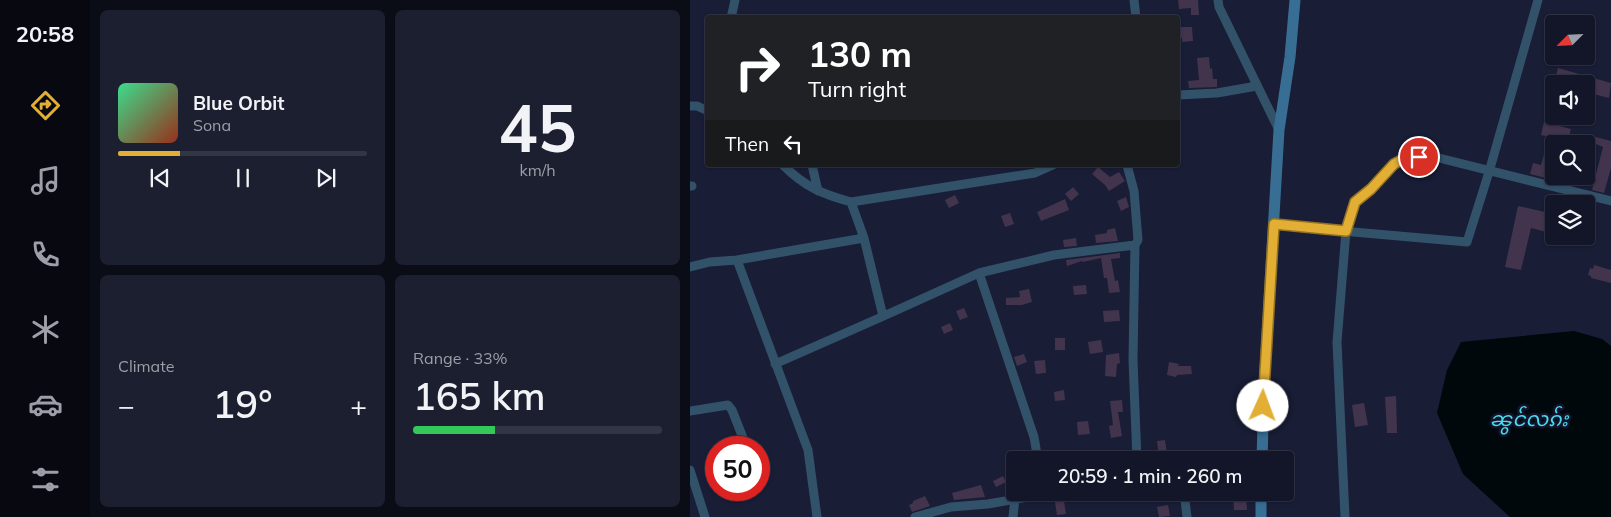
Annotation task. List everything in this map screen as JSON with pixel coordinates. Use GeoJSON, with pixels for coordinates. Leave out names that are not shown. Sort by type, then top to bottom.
{"type":"FeatureCollection","features":[{"type":"Feature","properties":{"kind":"main road"},"geometry":{"type":"LineString","coordinates":[[1262,451],[1264,387],[1279,130],[1296,0]]}},
{"type":"Feature","properties":{"kind":"main road"},"geometry":{"type":"LineString","coordinates":[[1261,501],[1261,517]]}},
{"type":"Feature","properties":{"kind":"street"},"geometry":{"type":"LineString","coordinates":[[732,15],[735,0]]}},
{"type":"Feature","properties":{"kind":"street"},"geometry":{"type":"LineString","coordinates":[[1134,0],[1136,15]]}},
{"type":"Feature","properties":{"kind":"street"},"geometry":{"type":"LineString","coordinates":[[1218,0],[1279,130]]}},
{"type":"Feature","properties":{"kind":"street"},"geometry":{"type":"LineString","coordinates":[[1274,224],[1466,242],[1489,172],[1538,0]]}},
{"type":"Feature","properties":{"kind":"street"},"geometry":{"type":"LineString","coordinates":[[1180,95],[1217,93],[1257,86]]}},
{"type":"Feature","properties":{"kind":"street"},"geometry":{"type":"LineString","coordinates":[[690,106],[697,106],[705,110]]}},
{"type":"Feature","properties":{"kind":"street"},"geometry":{"type":"LineString","coordinates":[[1345,517],[1337,342],[1346,231],[1355,202],[1371,189],[1394,164],[1407,157],[1431,156],[1611,201]]}},
{"type":"Feature","properties":{"kind":"street"},"geometry":{"type":"LineString","coordinates":[[786,167],[812,188],[851,202],[1035,173],[1048,167]]}},
{"type":"Feature","properties":{"kind":"street"},"geometry":{"type":"LineString","coordinates":[[812,167],[818,191]]}},
{"type":"Feature","properties":{"kind":"street"},"geometry":{"type":"LineString","coordinates":[[1128,167],[1134,191],[1138,240],[1135,245],[1133,360],[1137,451]]}},
{"type":"Feature","properties":{"kind":"street"},"geometry":{"type":"LineString","coordinates":[[851,202],[864,238],[882,312],[886,315]]}},
{"type":"Feature","properties":{"kind":"street"},"geometry":{"type":"LineString","coordinates":[[690,267],[710,262],[737,260],[864,238]]}},
{"type":"Feature","properties":{"kind":"street"},"geometry":{"type":"LineString","coordinates":[[775,364],[979,273],[1054,255],[1135,245]]}},
{"type":"Feature","properties":{"kind":"street"},"geometry":{"type":"LineString","coordinates":[[737,260],[808,450],[817,517]]}},
{"type":"Feature","properties":{"kind":"street"},"geometry":{"type":"LineString","coordinates":[[979,273],[1034,437],[1036,451]]}},
{"type":"Feature","properties":{"kind":"street"},"geometry":{"type":"LineString","coordinates":[[690,411],[728,406],[732,410],[742,436]]}},
{"type":"Feature","properties":{"kind":"street"},"geometry":{"type":"LineString","coordinates":[[690,470],[705,517]]}},
{"type":"Feature","properties":{"kind":"street"},"geometry":{"type":"LineString","coordinates":[[916,517],[951,507],[988,504],[1006,500]]}},
{"type":"Feature","properties":{"kind":"street"},"geometry":{"type":"LineString","coordinates":[[1013,517],[1015,501]]}},
{"type":"Feature","properties":{"kind":"street"},"geometry":{"type":"LineString","coordinates":[[1185,501],[1187,517]]}},
{"type":"Feature","properties":{"kind":"water","name":"ၼွင်လၵ်း"},"geometry":{"type":"Polygon","coordinates":[[[1574,331],[1602,339],[1611,346],[1611,517],[1510,517],[1463,474],[1437,413],[1447,370],[1461,342],[1574,331]]]}},
{"type":"Feature","properties":{"kind":"building"},"geometry":{"type":"Polygon","coordinates":[[[1178,0],[1198,0],[1199,15],[1191,15],[1191,8],[1179,9],[1178,0]]]}},
{"type":"Feature","properties":{"kind":"building"},"geometry":{"type":"Polygon","coordinates":[[[1180,27],[1192,27],[1193,41],[1182,42],[1182,38],[1180,38],[1180,27]]]}},
{"type":"Feature","properties":{"kind":"building"},"geometry":{"type":"Polygon","coordinates":[[[1209,57],[1210,69],[1212,68],[1213,79],[1217,79],[1217,87],[1189,88],[1188,81],[1199,80],[1197,58],[1209,57]]]}},
{"type":"Feature","properties":{"kind":"building"},"geometry":{"type":"Polygon","coordinates":[[[1558,68],[1583,75],[1556,75],[1558,68]]]}},
{"type":"Feature","properties":{"kind":"building"},"geometry":{"type":"Polygon","coordinates":[[[1595,78],[1611,83],[1609,98],[1595,94],[1595,78]]]}},
{"type":"Feature","properties":{"kind":"building"},"geometry":{"type":"Polygon","coordinates":[[[1544,122],[1545,125],[1556,125],[1571,129],[1569,135],[1541,135],[1544,122]]]}},
{"type":"Feature","properties":{"kind":"building"},"geometry":{"type":"Polygon","coordinates":[[[1595,137],[1611,141],[1611,168],[1604,193],[1592,190],[1595,185],[1603,147],[1595,144],[1595,137]]]}},
{"type":"Feature","properties":{"kind":"building"},"geometry":{"type":"Polygon","coordinates":[[[1545,151],[1545,178],[1530,174],[1533,163],[1541,165],[1545,151]]]}},
{"type":"Feature","properties":{"kind":"building"},"geometry":{"type":"Polygon","coordinates":[[[1098,167],[1110,177],[1119,172],[1125,181],[1109,191],[1092,174],[1098,167]]]}},
{"type":"Feature","properties":{"kind":"building"},"geometry":{"type":"Polygon","coordinates":[[[1073,187],[1079,194],[1071,201],[1065,194],[1073,187]]]}},
{"type":"Feature","properties":{"kind":"building"},"geometry":{"type":"Polygon","coordinates":[[[955,195],[959,203],[949,208],[945,200],[955,195]]]}},
{"type":"Feature","properties":{"kind":"building"},"geometry":{"type":"Polygon","coordinates":[[[1126,197],[1129,207],[1121,211],[1117,201],[1126,197]]]}},
{"type":"Feature","properties":{"kind":"building"},"geometry":{"type":"Polygon","coordinates":[[[1065,199],[1069,210],[1041,221],[1037,212],[1065,199]]]}},
{"type":"Feature","properties":{"kind":"building"},"geometry":{"type":"Polygon","coordinates":[[[1518,206],[1545,212],[1545,232],[1531,228],[1521,270],[1505,267],[1518,206]]]}},
{"type":"Feature","properties":{"kind":"building"},"geometry":{"type":"Polygon","coordinates":[[[1010,213],[1014,224],[1005,227],[1001,216],[1010,213]]]}},
{"type":"Feature","properties":{"kind":"building"},"geometry":{"type":"Polygon","coordinates":[[[1115,228],[1118,241],[1096,243],[1095,235],[1107,233],[1107,230],[1115,228]]]}},
{"type":"Feature","properties":{"kind":"building"},"geometry":{"type":"Polygon","coordinates":[[[1076,238],[1077,246],[1064,247],[1063,240],[1076,238]]]}},
{"type":"Feature","properties":{"kind":"building"},"geometry":{"type":"Polygon","coordinates":[[[1120,253],[1120,258],[1111,259],[1115,281],[1118,280],[1120,292],[1109,293],[1107,278],[1104,278],[1101,258],[1067,266],[1066,260],[1120,253]]]}},
{"type":"Feature","properties":{"kind":"building"},"geometry":{"type":"Polygon","coordinates":[[[1594,265],[1611,270],[1611,283],[1591,278],[1588,275],[1590,268],[1593,269],[1594,265]]]}},
{"type":"Feature","properties":{"kind":"building"},"geometry":{"type":"Polygon","coordinates":[[[1086,285],[1087,294],[1074,295],[1073,286],[1086,285]]]}},
{"type":"Feature","properties":{"kind":"building"},"geometry":{"type":"Polygon","coordinates":[[[1029,289],[1032,302],[1022,305],[1006,305],[1006,298],[1020,297],[1019,291],[1029,289]]]}},
{"type":"Feature","properties":{"kind":"building"},"geometry":{"type":"Polygon","coordinates":[[[964,308],[968,317],[960,320],[956,311],[964,308]]]}},
{"type":"Feature","properties":{"kind":"building"},"geometry":{"type":"Polygon","coordinates":[[[1119,310],[1120,321],[1104,322],[1103,311],[1119,310]]]}},
{"type":"Feature","properties":{"kind":"building"},"geometry":{"type":"Polygon","coordinates":[[[950,323],[953,330],[944,334],[941,327],[950,323]]]}},
{"type":"Feature","properties":{"kind":"building"},"geometry":{"type":"Polygon","coordinates":[[[1055,338],[1065,338],[1065,350],[1055,350],[1055,338]]]}},
{"type":"Feature","properties":{"kind":"building"},"geometry":{"type":"Polygon","coordinates":[[[1101,340],[1103,352],[1090,354],[1088,342],[1101,340]]]}},
{"type":"Feature","properties":{"kind":"building"},"geometry":{"type":"Polygon","coordinates":[[[1119,353],[1120,363],[1117,364],[1116,377],[1105,376],[1106,355],[1119,353]]]}},
{"type":"Feature","properties":{"kind":"building"},"geometry":{"type":"Polygon","coordinates":[[[1024,354],[1027,362],[1017,366],[1014,357],[1024,354]]]}},
{"type":"Feature","properties":{"kind":"building"},"geometry":{"type":"Polygon","coordinates":[[[1045,360],[1046,373],[1036,374],[1034,361],[1045,360]]]}},
{"type":"Feature","properties":{"kind":"building"},"geometry":{"type":"Polygon","coordinates":[[[1169,362],[1179,364],[1178,366],[1191,366],[1192,374],[1177,375],[1176,377],[1167,375],[1169,362]]]}},
{"type":"Feature","properties":{"kind":"building"},"geometry":{"type":"Polygon","coordinates":[[[1064,390],[1065,400],[1055,401],[1054,392],[1064,390]]]}},
{"type":"Feature","properties":{"kind":"building"},"geometry":{"type":"Polygon","coordinates":[[[1396,396],[1397,433],[1387,433],[1385,397],[1396,396]]]}},
{"type":"Feature","properties":{"kind":"building"},"geometry":{"type":"Polygon","coordinates":[[[1122,400],[1123,412],[1118,412],[1122,436],[1111,438],[1109,426],[1113,425],[1110,401],[1122,400]]]}},
{"type":"Feature","properties":{"kind":"building"},"geometry":{"type":"Polygon","coordinates":[[[1364,403],[1368,425],[1355,427],[1352,405],[1364,403]]]}},
{"type":"Feature","properties":{"kind":"building"},"geometry":{"type":"Polygon","coordinates":[[[1088,421],[1090,434],[1078,435],[1077,422],[1088,421]]]}},
{"type":"Feature","properties":{"kind":"building"},"geometry":{"type":"Polygon","coordinates":[[[1165,440],[1167,451],[1158,451],[1157,441],[1165,440]]]}},
{"type":"Feature","properties":{"kind":"building"},"geometry":{"type":"Polygon","coordinates":[[[1003,476],[1006,482],[996,487],[993,481],[1003,476]]]}},
{"type":"Feature","properties":{"kind":"building"},"geometry":{"type":"Polygon","coordinates":[[[981,485],[985,497],[954,500],[952,493],[981,485]]]}},
{"type":"Feature","properties":{"kind":"building"},"geometry":{"type":"Polygon","coordinates":[[[925,496],[930,506],[912,512],[909,505],[913,501],[925,496]]]}},
{"type":"Feature","properties":{"kind":"building"},"geometry":{"type":"Polygon","coordinates":[[[1064,501],[1066,514],[1057,515],[1055,502],[1064,501]]]}},
{"type":"Feature","properties":{"kind":"building"},"geometry":{"type":"Polygon","coordinates":[[[1233,501],[1246,501],[1247,510],[1234,510],[1233,501]]]}},
{"type":"Feature","properties":{"kind":"building"},"geometry":{"type":"Polygon","coordinates":[[[1168,505],[1170,516],[1159,517],[1157,507],[1168,505]]]}},
{"type":"Feature","properties":{"kind":"route"},"geometry":{"type":"LineString","coordinates":[[1263,406],[1274,224],[1346,231],[1355,202],[1371,189],[1394,164],[1407,157],[1419,157]]}}]}
